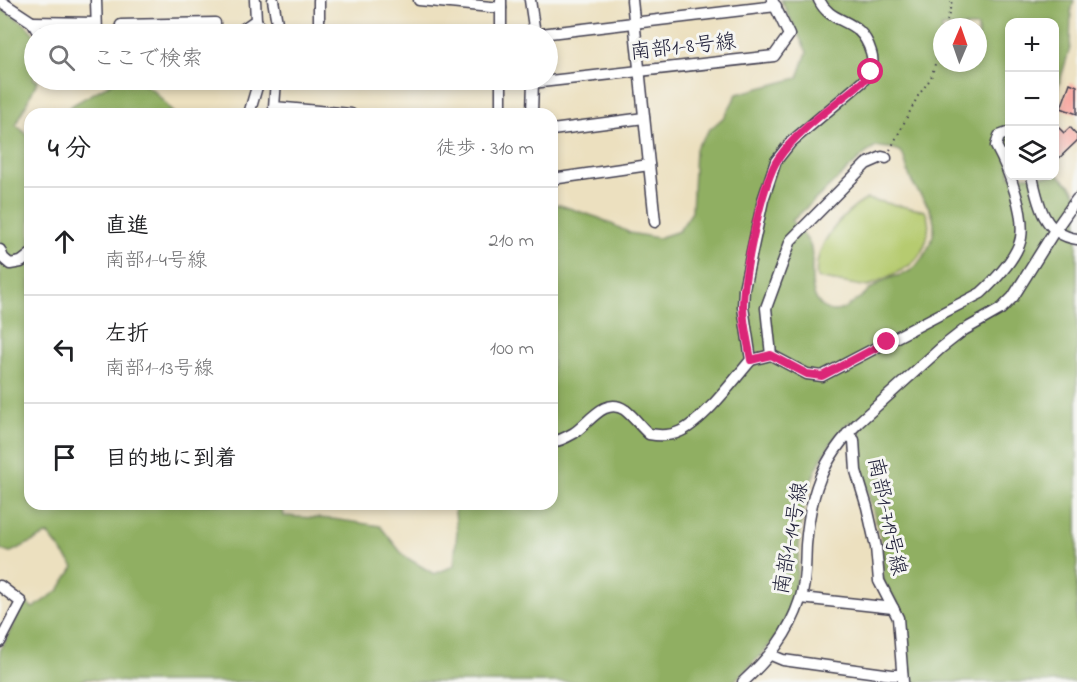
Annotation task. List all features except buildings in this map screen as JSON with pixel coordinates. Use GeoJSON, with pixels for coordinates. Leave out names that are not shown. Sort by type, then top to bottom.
{"type":"FeatureCollection","features":[{"type":"Feature","properties":{"kind":"street"},"geometry":{"type":"LineString","coordinates":[[4,2],[32,22],[96,23],[96,0]]}},
{"type":"Feature","properties":{"kind":"street"},"geometry":{"type":"LineString","coordinates":[[255,0],[258,24]]}},
{"type":"Feature","properties":{"kind":"street"},"geometry":{"type":"LineString","coordinates":[[273,0],[277,24]]}},
{"type":"Feature","properties":{"kind":"street"},"geometry":{"type":"LineString","coordinates":[[319,0],[319,24]]}},
{"type":"Feature","properties":{"kind":"street"},"geometry":{"type":"LineString","coordinates":[[419,0],[501,4],[501,24]]}},
{"type":"Feature","properties":{"kind":"street"},"geometry":{"type":"LineString","coordinates":[[530,0],[534,24]]}},
{"type":"Feature","properties":{"kind":"street"},"geometry":{"type":"LineString","coordinates":[[632,0],[655,222]]}},
{"type":"Feature","properties":{"kind":"street"},"geometry":{"type":"LineString","coordinates":[[751,360],[743,308],[744,289],[763,200],[776,161],[791,142],[871,72],[873,58],[868,40],[859,29],[831,15],[819,0]]}},
{"type":"Feature","properties":{"kind":"street"},"geometry":{"type":"LineString","coordinates":[[558,32],[774,3]]}},
{"type":"Feature","properties":{"kind":"street","name":"南部1-8号線"},"geometry":{"type":"LineString","coordinates":[[558,79],[774,56],[789,35],[774,3]]}},
{"type":"Feature","properties":{"kind":"street"},"geometry":{"type":"LineString","coordinates":[[250,24],[256,20]]}},
{"type":"Feature","properties":{"kind":"street"},"geometry":{"type":"LineString","coordinates":[[168,24],[215,24]]}},
{"type":"Feature","properties":{"kind":"street"},"geometry":{"type":"LineString","coordinates":[[251,108],[256,90]]}},
{"type":"Feature","properties":{"kind":"street"},"geometry":{"type":"LineString","coordinates":[[275,90],[274,107],[285,108]]}},
{"type":"Feature","properties":{"kind":"street"},"geometry":{"type":"LineString","coordinates":[[501,90],[501,108]]}},
{"type":"Feature","properties":{"kind":"street"},"geometry":{"type":"LineString","coordinates":[[532,90],[532,108]]}},
{"type":"Feature","properties":{"kind":"street"},"geometry":{"type":"LineString","coordinates":[[558,129],[644,118]]}},
{"type":"Feature","properties":{"kind":"street"},"geometry":{"type":"LineString","coordinates":[[1005,134],[999,136],[996,146],[1005,167]]}},
{"type":"Feature","properties":{"kind":"street"},"geometry":{"type":"LineString","coordinates":[[771,355],[766,308],[791,240],[866,164],[882,157],[886,158]]}},
{"type":"Feature","properties":{"kind":"street"},"geometry":{"type":"LineString","coordinates":[[558,178],[649,165]]}},
{"type":"Feature","properties":{"kind":"street"},"geometry":{"type":"LineString","coordinates":[[558,441],[574,433],[599,411],[610,406],[618,406],[627,411],[649,434],[669,436],[693,423],[751,360],[771,355],[807,374],[822,376],[981,293],[991,284],[1019,245],[1021,229],[1010,180]]}},
{"type":"Feature","properties":{"kind":"street"},"geometry":{"type":"LineString","coordinates":[[1033,180],[1038,202],[1046,221],[1068,238],[1077,239]]}},
{"type":"Feature","properties":{"kind":"street","name":"南部1-14号線"},"geometry":{"type":"LineString","coordinates":[[743,682],[771,655],[787,632],[801,598],[812,498],[833,452],[847,434],[942,348],[964,330],[1001,309],[1013,297],[1077,199]]}},
{"type":"Feature","properties":{"kind":"street"},"geometry":{"type":"LineString","coordinates":[[0,250],[3,258],[10,264],[24,260]]}},
{"type":"Feature","properties":{"kind":"street","name":"南部1-719号線"},"geometry":{"type":"LineString","coordinates":[[847,434],[854,440],[856,471],[876,547],[879,581],[898,618],[902,678]]}},
{"type":"Feature","properties":{"kind":"street"},"geometry":{"type":"LineString","coordinates":[[0,586],[21,602],[1,636]]}},
{"type":"Feature","properties":{"kind":"street"},"geometry":{"type":"LineString","coordinates":[[801,598],[893,608]]}},
{"type":"Feature","properties":{"kind":"street"},"geometry":{"type":"LineString","coordinates":[[771,655],[783,660],[902,678]]}},
{"type":"Feature","properties":{"kind":"path"},"geometry":{"type":"LineString","coordinates":[[947,18],[952,0]]}},
{"type":"Feature","properties":{"kind":"path"},"geometry":{"type":"LineString","coordinates":[[886,158],[933,71]]}},
{"type":"Feature","properties":{"kind":"green space"},"geometry":{"type":"Polygon","coordinates":[[[781,0],[1074,0],[1071,11],[1070,48],[1059,84],[1059,18],[1005,18],[1005,180],[1059,180],[1059,176],[1077,195],[1077,682],[908,682],[904,617],[901,608],[883,581],[882,543],[862,472],[861,432],[850,421],[830,445],[809,487],[800,533],[795,593],[789,614],[769,646],[733,682],[130,682],[86,679],[78,682],[0,682],[0,651],[25,602],[33,608],[59,590],[74,567],[48,534],[9,553],[0,549],[0,7],[25,24],[24,90],[33,90],[16,125],[24,132],[24,510],[283,510],[284,516],[333,519],[380,526],[404,556],[434,574],[454,566],[457,531],[455,510],[558,510],[558,205],[599,218],[630,233],[658,238],[679,231],[692,212],[695,149],[709,130],[725,116],[737,94],[798,78],[807,52],[781,0]],[[876,147],[866,153],[792,221],[810,244],[813,288],[818,302],[831,311],[847,307],[883,281],[912,269],[926,252],[931,241],[934,224],[931,212],[911,180],[902,154],[895,149],[876,147]]]}},
{"type":"Feature","properties":{"kind":"green space"},"geometry":{"type":"Polygon","coordinates":[[[99,90],[152,90],[169,108],[69,108],[99,90]]]}},
{"type":"Feature","properties":{"kind":"green space"},"geometry":{"type":"Polygon","coordinates":[[[867,199],[925,211],[929,227],[918,258],[904,269],[868,287],[817,278],[819,255],[830,233],[838,222],[867,199]]]}},
{"type":"Feature","properties":{"kind":"route"},"geometry":{"type":"LineString","coordinates":[[871,72],[791,142],[776,161],[751,248],[743,308],[751,360],[771,355],[807,374],[822,376],[887,342]]}}]}
